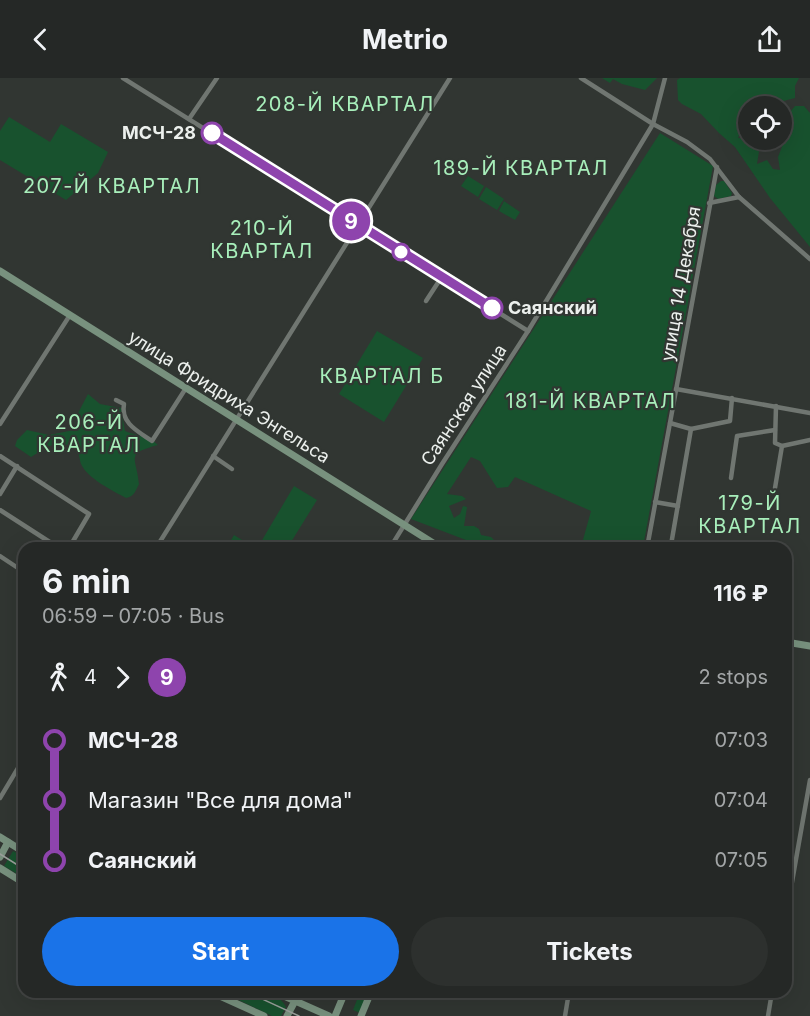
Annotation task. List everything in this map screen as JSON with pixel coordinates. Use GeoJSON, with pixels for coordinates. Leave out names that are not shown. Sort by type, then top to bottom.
{"type":"FeatureCollection","features":[{"type":"Feature","properties":{"kind":"street"},"geometry":{"type":"LineString","coordinates":[[123,78],[528,331]]}},
{"type":"Feature","properties":{"kind":"street"},"geometry":{"type":"LineString","coordinates":[[189,119],[216,78]]}},
{"type":"Feature","properties":{"kind":"street"},"geometry":{"type":"LineString","coordinates":[[160,542],[450,78]]}},
{"type":"Feature","properties":{"kind":"street"},"geometry":{"type":"LineString","coordinates":[[581,78],[653,124],[687,142],[710,159],[740,197],[810,258]]}},
{"type":"Feature","properties":{"kind":"street","name":"Саянская улица"},"geometry":{"type":"LineString","coordinates":[[394,542],[528,331],[653,124],[665,78]]}},
{"type":"Feature","properties":{"kind":"street","name":"улица 14 Декабря"},"geometry":{"type":"LineString","coordinates":[[648,542],[717,167]]}},
{"type":"Feature","properties":{"kind":"street"},"geometry":{"type":"LineString","coordinates":[[709,203],[740,197]]}},
{"type":"Feature","properties":{"kind":"street","name":"улица Фридриха Энгельса"},"geometry":{"type":"LineString","coordinates":[[0,271],[432,542]]}},
{"type":"Feature","properties":{"kind":"street"},"geometry":{"type":"LineString","coordinates":[[426,301],[441,278]]}},
{"type":"Feature","properties":{"kind":"street"},"geometry":{"type":"LineString","coordinates":[[0,424],[70,315]]}},
{"type":"Feature","properties":{"kind":"street"},"geometry":{"type":"LineString","coordinates":[[117,400],[124,404],[123,410],[130,426],[152,441],[186,388]]}},
{"type":"Feature","properties":{"kind":"street"},"geometry":{"type":"LineString","coordinates":[[676,389],[810,413]]}},
{"type":"Feature","properties":{"kind":"street"},"geometry":{"type":"LineString","coordinates":[[670,423],[691,429],[730,421],[732,398]]}},
{"type":"Feature","properties":{"kind":"street"},"geometry":{"type":"LineString","coordinates":[[776,406],[775,443],[782,446],[810,440]]}},
{"type":"Feature","properties":{"kind":"street"},"geometry":{"type":"LineString","coordinates":[[672,542],[691,429]]}},
{"type":"Feature","properties":{"kind":"street"},"geometry":{"type":"LineString","coordinates":[[731,478],[737,436],[775,430]]}},
{"type":"Feature","properties":{"kind":"street"},"geometry":{"type":"LineString","coordinates":[[775,488],[782,446]]}},
{"type":"Feature","properties":{"kind":"street"},"geometry":{"type":"LineString","coordinates":[[0,456],[89,514],[73,542]]}},
{"type":"Feature","properties":{"kind":"street"},"geometry":{"type":"LineString","coordinates":[[213,456],[232,469]]}},
{"type":"Feature","properties":{"kind":"street"},"geometry":{"type":"LineString","coordinates":[[0,494],[17,466]]}},
{"type":"Feature","properties":{"kind":"street"},"geometry":{"type":"LineString","coordinates":[[655,502],[678,506]]}},
{"type":"Feature","properties":{"kind":"street"},"geometry":{"type":"LineString","coordinates":[[0,510],[50,542]]}},
{"type":"Feature","properties":{"kind":"street"},"geometry":{"type":"LineString","coordinates":[[0,556],[18,568]]}},
{"type":"Feature","properties":{"kind":"street"},"geometry":{"type":"LineString","coordinates":[[792,643],[810,646]]}},
{"type":"Feature","properties":{"kind":"street"},"geometry":{"type":"LineString","coordinates":[[0,798],[18,768]]}},
{"type":"Feature","properties":{"kind":"street"},"geometry":{"type":"LineString","coordinates":[[792,872],[810,780]]}},
{"type":"Feature","properties":{"kind":"street"},"geometry":{"type":"LineString","coordinates":[[0,837],[18,848]]}},
{"type":"Feature","properties":{"kind":"street"},"geometry":{"type":"LineString","coordinates":[[0,857],[8,842]]}},
{"type":"Feature","properties":{"kind":"street"},"geometry":{"type":"LineString","coordinates":[[0,868],[18,879]]}},
{"type":"Feature","properties":{"kind":"street"},"geometry":{"type":"LineString","coordinates":[[224,998],[264,1016]]}},
{"type":"Feature","properties":{"kind":"street"},"geometry":{"type":"LineString","coordinates":[[290,998],[329,1016]]}},
{"type":"Feature","properties":{"kind":"street"},"geometry":{"type":"LineString","coordinates":[[335,1016],[342,998]]}},
{"type":"Feature","properties":{"kind":"street"},"geometry":{"type":"LineString","coordinates":[[362,1016],[369,998]]}},
{"type":"Feature","properties":{"kind":"street"},"geometry":{"type":"LineString","coordinates":[[565,1016],[568,998]]}},
{"type":"Feature","properties":{"kind":"street"},"geometry":{"type":"LineString","coordinates":[[768,1016],[771,998]]}},
{"type":"Feature","properties":{"kind":"street"},"geometry":{"type":"LineString","coordinates":[[287,1016],[295,1000]]}},
{"type":"Feature","properties":{"kind":"green space"},"geometry":{"type":"Polygon","coordinates":[[[602,78],[657,78],[645,90],[622,84],[613,79],[610,83],[602,78]]]}},
{"type":"Feature","properties":{"kind":"green space"},"geometry":{"type":"Polygon","coordinates":[[[680,78],[799,78],[795,86],[795,98],[792,99],[792,96],[738,96],[738,150],[759,150],[757,164],[767,160],[773,169],[780,170],[778,157],[781,150],[792,150],[792,110],[795,106],[804,106],[810,113],[810,247],[770,198],[735,147],[701,114],[678,100],[677,80],[680,78]]]}},
{"type":"Feature","properties":{"kind":"green space"},"geometry":{"type":"Polygon","coordinates":[[[9,117],[50,142],[61,124],[108,152],[98,173],[66,200],[0,160],[0,131],[9,117]]]}},
{"type":"Feature","properties":{"kind":"green space"},"geometry":{"type":"Polygon","coordinates":[[[660,133],[713,166],[644,542],[582,542],[591,511],[515,477],[508,487],[497,488],[480,461],[471,457],[447,494],[462,496],[466,499],[449,506],[454,518],[460,514],[463,506],[467,507],[464,526],[474,526],[479,529],[481,535],[491,537],[495,542],[471,542],[411,519],[660,133]]]}},
{"type":"Feature","properties":{"kind":"green space"},"geometry":{"type":"Polygon","coordinates":[[[468,176],[484,186],[478,197],[461,186],[468,176]]]}},
{"type":"Feature","properties":{"kind":"green space"},"geometry":{"type":"Polygon","coordinates":[[[724,181],[732,193],[731,196],[718,199],[714,196],[716,185],[724,181]]]}},
{"type":"Feature","properties":{"kind":"green space"},"geometry":{"type":"Polygon","coordinates":[[[486,187],[504,199],[497,210],[479,199],[486,187]]]}},
{"type":"Feature","properties":{"kind":"green space"},"geometry":{"type":"Polygon","coordinates":[[[504,201],[520,212],[515,220],[499,211],[504,201]]]}},
{"type":"Feature","properties":{"kind":"green space"},"geometry":{"type":"Polygon","coordinates":[[[377,331],[423,358],[384,422],[339,394],[377,331]]]}},
{"type":"Feature","properties":{"kind":"green space"},"geometry":{"type":"Polygon","coordinates":[[[88,394],[100,404],[121,408],[125,431],[147,438],[158,445],[137,454],[135,462],[139,484],[129,497],[126,498],[94,479],[81,464],[75,446],[61,444],[52,446],[31,457],[15,446],[17,440],[27,430],[49,435],[74,430],[77,415],[88,394]]]}},
{"type":"Feature","properties":{"kind":"green space"},"geometry":{"type":"Polygon","coordinates":[[[294,486],[317,500],[291,542],[261,542],[294,486]]]}},
{"type":"Feature","properties":{"kind":"green space"},"geometry":{"type":"Polygon","coordinates":[[[234,535],[245,542],[230,542],[234,535]]]}},
{"type":"Feature","properties":{"kind":"green space"},"geometry":{"type":"Polygon","coordinates":[[[13,851],[18,854],[18,874],[4,866],[13,851]]]}},
{"type":"Feature","properties":{"kind":"green space"},"geometry":{"type":"Polygon","coordinates":[[[234,998],[278,998],[286,1007],[281,1016],[272,1016],[234,998]]]}},
{"type":"Feature","properties":{"kind":"green space"},"geometry":{"type":"Polygon","coordinates":[[[358,998],[366,998],[360,1013],[353,1010],[358,998]]]}},
{"type":"Feature","properties":{"kind":"tram line"},"geometry":{"type":"LineString","coordinates":[[0,854],[18,865]]}},
{"type":"Feature","properties":{"kind":"tram line"},"geometry":{"type":"LineString","coordinates":[[260,998],[299,1016]]}},
{"type":"Feature","properties":{"kind":"bus line","name":"9"},"geometry":{"type":"LineString","coordinates":[[212,133],[492,308]]}},
{"type":"Feature","properties":{"kind":"place","name":"МСЧ-28"},"geometry":{"type":"Point","coordinates":[212,133]}},
{"type":"Feature","properties":{"kind":"place","name":"Саянский"},"geometry":{"type":"Point","coordinates":[492,308]}},
{"type":"Feature","properties":{"kind":"district","name":"208-Й КВАРТАЛ"},"geometry":{"type":"Point","coordinates":[345,104]}},
{"type":"Feature","properties":{"kind":"district","name":"189-Й КВАРТАЛ"},"geometry":{"type":"Point","coordinates":[521,168]}},
{"type":"Feature","properties":{"kind":"district","name":"207-Й КВАРТАЛ"},"geometry":{"type":"Point","coordinates":[112,186]}},
{"type":"Feature","properties":{"kind":"district","name":"210-Й КВАРТАЛ"},"geometry":{"type":"Point","coordinates":[262,240]}},
{"type":"Feature","properties":{"kind":"district","name":"КВАРТАЛ Б"},"geometry":{"type":"Point","coordinates":[382,376]}},
{"type":"Feature","properties":{"kind":"district","name":"181-Й КВАРТАЛ"},"geometry":{"type":"Point","coordinates":[591,401]}},
{"type":"Feature","properties":{"kind":"district","name":"206-Й КВАРТАЛ"},"geometry":{"type":"Point","coordinates":[89,434]}},
{"type":"Feature","properties":{"kind":"district","name":"179-Й КВАРТАЛ"},"geometry":{"type":"Point","coordinates":[750,514]}}]}
